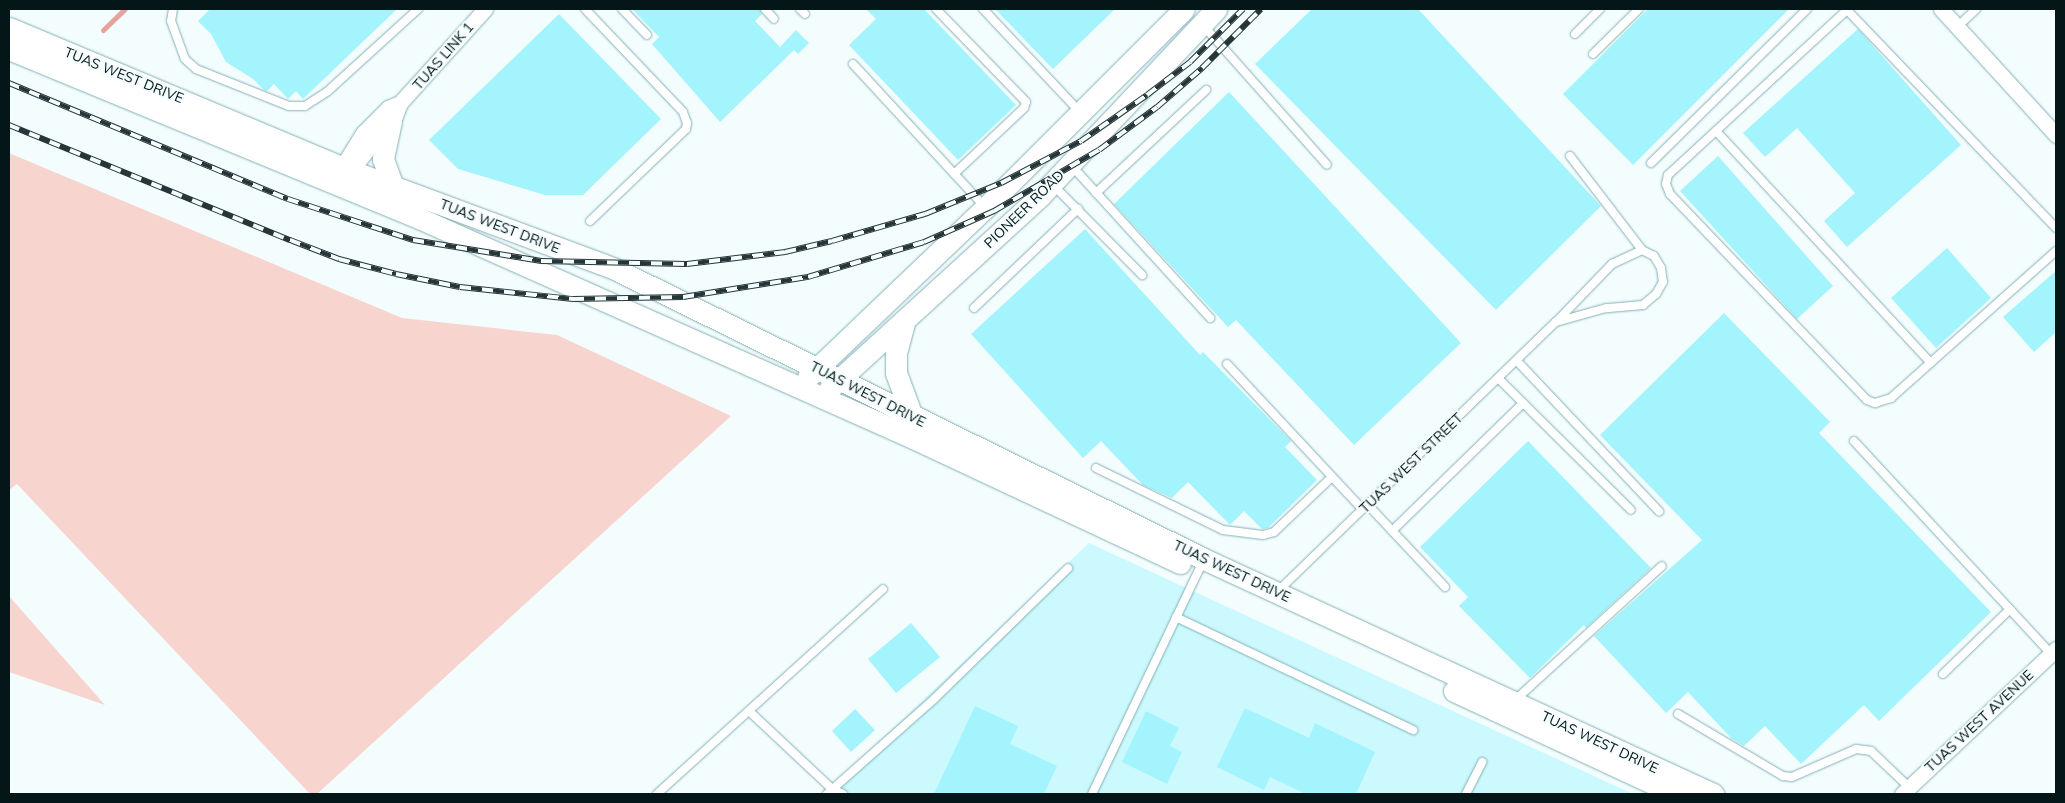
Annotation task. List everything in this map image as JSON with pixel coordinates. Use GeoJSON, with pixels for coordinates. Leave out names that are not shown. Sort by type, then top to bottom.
{"type":"FeatureCollection","features":[{"type":"Feature","properties":{"kind":"main road","name":"PIONEER ROAD"},"geometry":{"type":"LineString","coordinates":[[798,386],[985,208],[1184,9]]}},
{"type":"Feature","properties":{"kind":"main road","name":"PIONEER ROAD"},"geometry":{"type":"LineString","coordinates":[[820,395],[841,380],[904,323],[1051,184],[1208,16]]}},
{"type":"Feature","properties":{"kind":"main road","name":"TUAS WEST DRIVE"},"geometry":{"type":"LineString","coordinates":[[9,28],[344,178],[421,219],[1201,565],[1507,707],[1713,794]]}},
{"type":"Feature","properties":{"kind":"main road","name":"TUAS WEST DRIVE"},"geometry":{"type":"LineString","coordinates":[[9,50],[344,178],[393,186],[615,269],[841,380],[1201,565]]}},
{"type":"Feature","properties":{"kind":"main road"},"geometry":{"type":"LineString","coordinates":[[393,186],[383,159],[396,112]]}},
{"type":"Feature","properties":{"kind":"main road"},"geometry":{"type":"LineString","coordinates":[[904,323],[896,353],[896,373],[912,416]]}},
{"type":"Feature","properties":{"kind":"main road","name":"TUAS WEST DRIVE"},"geometry":{"type":"LineString","coordinates":[[1507,707],[1676,794]]}},
{"type":"Feature","properties":{"kind":"street","name":"TUAS LINK 1"},"geometry":{"type":"LineString","coordinates":[[344,178],[396,112],[485,9]]}},
{"type":"Feature","properties":{"kind":"street"},"geometry":{"type":"LineString","coordinates":[[1941,9],[2056,135]]}},
{"type":"Feature","properties":{"kind":"street","name":"TUAS WEST AVENUE"},"geometry":{"type":"LineString","coordinates":[[1906,790],[2053,652]]}},
{"type":"Feature","properties":{"kind":"lane"},"geometry":{"type":"LineString","coordinates":[[173,9],[171,21],[185,59],[196,69],[289,106],[305,106],[328,91],[418,9]]}},
{"type":"Feature","properties":{"kind":"lane"},"geometry":{"type":"LineString","coordinates":[[586,9],[683,112],[687,123],[686,129],[590,221]]}},
{"type":"Feature","properties":{"kind":"lane"},"geometry":{"type":"LineString","coordinates":[[622,9],[647,35]]}},
{"type":"Feature","properties":{"kind":"lane"},"geometry":{"type":"LineString","coordinates":[[765,9],[774,19]]}},
{"type":"Feature","properties":{"kind":"lane"},"geometry":{"type":"LineString","coordinates":[[936,9],[1026,102],[1024,108],[954,174]]}},
{"type":"Feature","properties":{"kind":"lane"},"geometry":{"type":"LineString","coordinates":[[982,9],[1080,112]]}},
{"type":"Feature","properties":{"kind":"lane"},"geometry":{"type":"LineString","coordinates":[[1575,34],[1600,9]]}},
{"type":"Feature","properties":{"kind":"lane"},"geometry":{"type":"LineString","coordinates":[[1593,54],[1639,9]]}},
{"type":"Feature","properties":{"kind":"lane"},"geometry":{"type":"LineString","coordinates":[[1651,163],[1807,9]]}},
{"type":"Feature","properties":{"kind":"lane"},"geometry":{"type":"LineString","coordinates":[[2056,228],[1848,9],[1668,175],[1666,184],[1670,194],[1867,400],[1875,403],[1891,398],[2056,251]]}},
{"type":"Feature","properties":{"kind":"lane"},"geometry":{"type":"LineString","coordinates":[[1958,26],[1976,9]]}},
{"type":"Feature","properties":{"kind":"lane"},"geometry":{"type":"LineString","coordinates":[[1208,16],[1327,165]]}},
{"type":"Feature","properties":{"kind":"lane"},"geometry":{"type":"LineString","coordinates":[[852,64],[985,208]]}},
{"type":"Feature","properties":{"kind":"lane"},"geometry":{"type":"LineString","coordinates":[[1096,193],[1206,90]]}},
{"type":"Feature","properties":{"kind":"lane"},"geometry":{"type":"LineString","coordinates":[[1716,131],[1931,362]]}},
{"type":"Feature","properties":{"kind":"lane"},"geometry":{"type":"LineString","coordinates":[[1570,156],[1642,250]]}},
{"type":"Feature","properties":{"kind":"lane"},"geometry":{"type":"LineString","coordinates":[[1070,164],[1210,318]]}},
{"type":"Feature","properties":{"kind":"lane"},"geometry":{"type":"LineString","coordinates":[[1051,184],[1142,275]]}},
{"type":"Feature","properties":{"kind":"lane"},"geometry":{"type":"LineString","coordinates":[[974,308],[1078,209]]}},
{"type":"Feature","properties":{"kind":"lane","name":"TUAS WEST STREET"},"geometry":{"type":"LineString","coordinates":[[1271,598],[1556,322],[1612,264],[1642,250],[1654,256],[1661,268],[1662,282],[1650,300],[1643,305],[1606,308],[1556,322]]}},
{"type":"Feature","properties":{"kind":"lane"},"geometry":{"type":"LineString","coordinates":[[1516,361],[1660,511]]}},
{"type":"Feature","properties":{"kind":"lane"},"geometry":{"type":"LineString","coordinates":[[1227,364],[1332,477],[1392,531],[1445,587]]}},
{"type":"Feature","properties":{"kind":"lane"},"geometry":{"type":"LineString","coordinates":[[1498,378],[1631,510]]}},
{"type":"Feature","properties":{"kind":"lane"},"geometry":{"type":"LineString","coordinates":[[1392,531],[1523,403]]}},
{"type":"Feature","properties":{"kind":"lane"},"geometry":{"type":"LineString","coordinates":[[1854,441],[2010,609],[2053,652]]}},
{"type":"Feature","properties":{"kind":"lane"},"geometry":{"type":"LineString","coordinates":[[1096,468],[1224,530],[1263,536],[1274,532],[1332,477]]}},
{"type":"Feature","properties":{"kind":"lane"},"geometry":{"type":"LineString","coordinates":[[1092,794],[1201,565]]}},
{"type":"Feature","properties":{"kind":"lane"},"geometry":{"type":"LineString","coordinates":[[1507,707],[1662,566]]}},
{"type":"Feature","properties":{"kind":"lane"},"geometry":{"type":"LineString","coordinates":[[830,792],[935,698],[1068,568]]}},
{"type":"Feature","properties":{"kind":"lane"},"geometry":{"type":"LineString","coordinates":[[657,794],[882,589]]}},
{"type":"Feature","properties":{"kind":"lane"},"geometry":{"type":"LineString","coordinates":[[1943,674],[2010,609]]}},
{"type":"Feature","properties":{"kind":"lane"},"geometry":{"type":"LineString","coordinates":[[1176,617],[1413,730]]}},
{"type":"Feature","properties":{"kind":"lane"},"geometry":{"type":"LineString","coordinates":[[749,711],[830,792],[843,794]]}},
{"type":"Feature","properties":{"kind":"lane"},"geometry":{"type":"LineString","coordinates":[[1678,714],[1783,776],[1792,777],[1856,750],[1870,751],[1906,790]]}},
{"type":"Feature","properties":{"kind":"lane"},"geometry":{"type":"LineString","coordinates":[[1466,794],[1482,762]]}},
{"type":"Feature","properties":{"kind":"shaded area"},"geometry":{"type":"Polygon","coordinates":[[[9,153],[402,318],[557,335],[731,416],[317,794],[310,794],[17,484],[9,490],[9,153]]]}},
{"type":"Feature","properties":{"kind":"shaded area"},"geometry":{"type":"Polygon","coordinates":[[[1089,543],[1633,794],[824,794],[1089,543]]]}},
{"type":"Feature","properties":{"kind":"shaded area"},"geometry":{"type":"Polygon","coordinates":[[[9,596],[105,705],[9,672],[9,596]]]}},
{"type":"Feature","properties":{"kind":"building"},"geometry":{"type":"Polygon","coordinates":[[[210,9],[397,9],[303,99],[296,91],[288,99],[274,84],[267,91],[264,90],[253,79],[226,62],[211,34],[198,21],[210,9]]]}},
{"type":"Feature","properties":{"kind":"building"},"geometry":{"type":"Polygon","coordinates":[[[632,9],[760,9],[762,14],[755,21],[780,47],[796,30],[809,43],[798,54],[794,50],[720,122],[652,44],[659,37],[632,9]]]}},
{"type":"Feature","properties":{"kind":"building"},"geometry":{"type":"Polygon","coordinates":[[[866,9],[924,9],[1016,105],[958,160],[849,45],[876,19],[866,9]]]}},
{"type":"Feature","properties":{"kind":"building"},"geometry":{"type":"Polygon","coordinates":[[[995,9],[1115,9],[1053,69],[995,9]]]}},
{"type":"Feature","properties":{"kind":"building"},"geometry":{"type":"Polygon","coordinates":[[[1312,9],[1418,9],[1601,206],[1496,310],[1255,64],[1312,9]]]}},
{"type":"Feature","properties":{"kind":"building"},"geometry":{"type":"Polygon","coordinates":[[[1648,9],[1789,9],[1633,165],[1563,94],[1648,9]]]}},
{"type":"Feature","properties":{"kind":"building"},"geometry":{"type":"Polygon","coordinates":[[[559,14],[661,119],[583,195],[545,195],[458,169],[429,140],[559,14]]]}},
{"type":"Feature","properties":{"kind":"building"},"geometry":{"type":"Polygon","coordinates":[[[1858,29],[1961,145],[1847,247],[1824,221],[1855,193],[1797,128],[1765,157],[1743,133],[1858,29]]]}},
{"type":"Feature","properties":{"kind":"building"},"geometry":{"type":"Polygon","coordinates":[[[1229,92],[1461,343],[1354,445],[1236,320],[1228,327],[1114,204],[1229,92]]]}},
{"type":"Feature","properties":{"kind":"building"},"geometry":{"type":"Polygon","coordinates":[[[1718,156],[1833,286],[1797,319],[1680,191],[1718,156]]]}},
{"type":"Feature","properties":{"kind":"building"},"geometry":{"type":"Polygon","coordinates":[[[1085,229],[1200,355],[1203,352],[1291,441],[1285,447],[1317,480],[1268,528],[1262,529],[1244,511],[1230,525],[1188,482],[1172,498],[1143,485],[1101,441],[1083,458],[971,334],[1085,229]]]}},
{"type":"Feature","properties":{"kind":"building"},"geometry":{"type":"Polygon","coordinates":[[[1947,248],[1991,298],[1936,348],[1891,298],[1947,248]]]}},
{"type":"Feature","properties":{"kind":"building"},"geometry":{"type":"Polygon","coordinates":[[[2056,271],[2056,332],[2034,352],[2003,317],[2056,271]]]}},
{"type":"Feature","properties":{"kind":"building"},"geometry":{"type":"Polygon","coordinates":[[[1724,313],[1830,422],[1819,433],[1991,612],[1879,721],[1864,705],[1801,764],[1765,726],[1744,746],[1732,739],[1688,692],[1666,713],[1594,636],[1702,540],[1600,435],[1724,313]]]}},
{"type":"Feature","properties":{"kind":"building"},"geometry":{"type":"Polygon","coordinates":[[[1528,441],[1651,568],[1586,628],[1584,625],[1530,678],[1459,606],[1468,597],[1420,547],[1528,441]]]}},
{"type":"Feature","properties":{"kind":"building"},"geometry":{"type":"Polygon","coordinates":[[[911,623],[940,657],[896,693],[868,659],[911,623]]]}},
{"type":"Feature","properties":{"kind":"building"},"geometry":{"type":"Polygon","coordinates":[[[975,706],[1018,726],[1010,744],[1057,766],[1044,794],[934,794],[975,706]]]}},
{"type":"Feature","properties":{"kind":"building"},"geometry":{"type":"Polygon","coordinates":[[[1245,708],[1309,738],[1315,723],[1375,752],[1356,794],[1306,794],[1270,777],[1264,790],[1217,767],[1245,708]]]}},
{"type":"Feature","properties":{"kind":"building"},"geometry":{"type":"Polygon","coordinates":[[[855,709],[875,730],[851,752],[832,731],[855,709]]]}},
{"type":"Feature","properties":{"kind":"building"},"geometry":{"type":"Polygon","coordinates":[[[1146,711],[1179,728],[1170,746],[1182,752],[1167,784],[1122,762],[1146,711]]]}},
{"type":"Feature","properties":{"kind":"waterway"},"geometry":{"type":"LineString","coordinates":[[103,30],[125,9]]}},
{"type":"Feature","properties":{"kind":"railway"},"geometry":{"type":"LineString","coordinates":[[9,83],[288,199],[413,240],[541,261],[687,264],[785,252],[832,241],[925,214],[1001,183],[1081,141],[1147,95],[1190,62],[1243,9]]}},
{"type":"Feature","properties":{"kind":"railway"},"geometry":{"type":"LineString","coordinates":[[9,125],[339,259],[396,274],[460,287],[573,299],[683,297],[808,277],[924,242],[994,211],[1099,150],[1157,107],[1202,68],[1261,9]]}}]}
